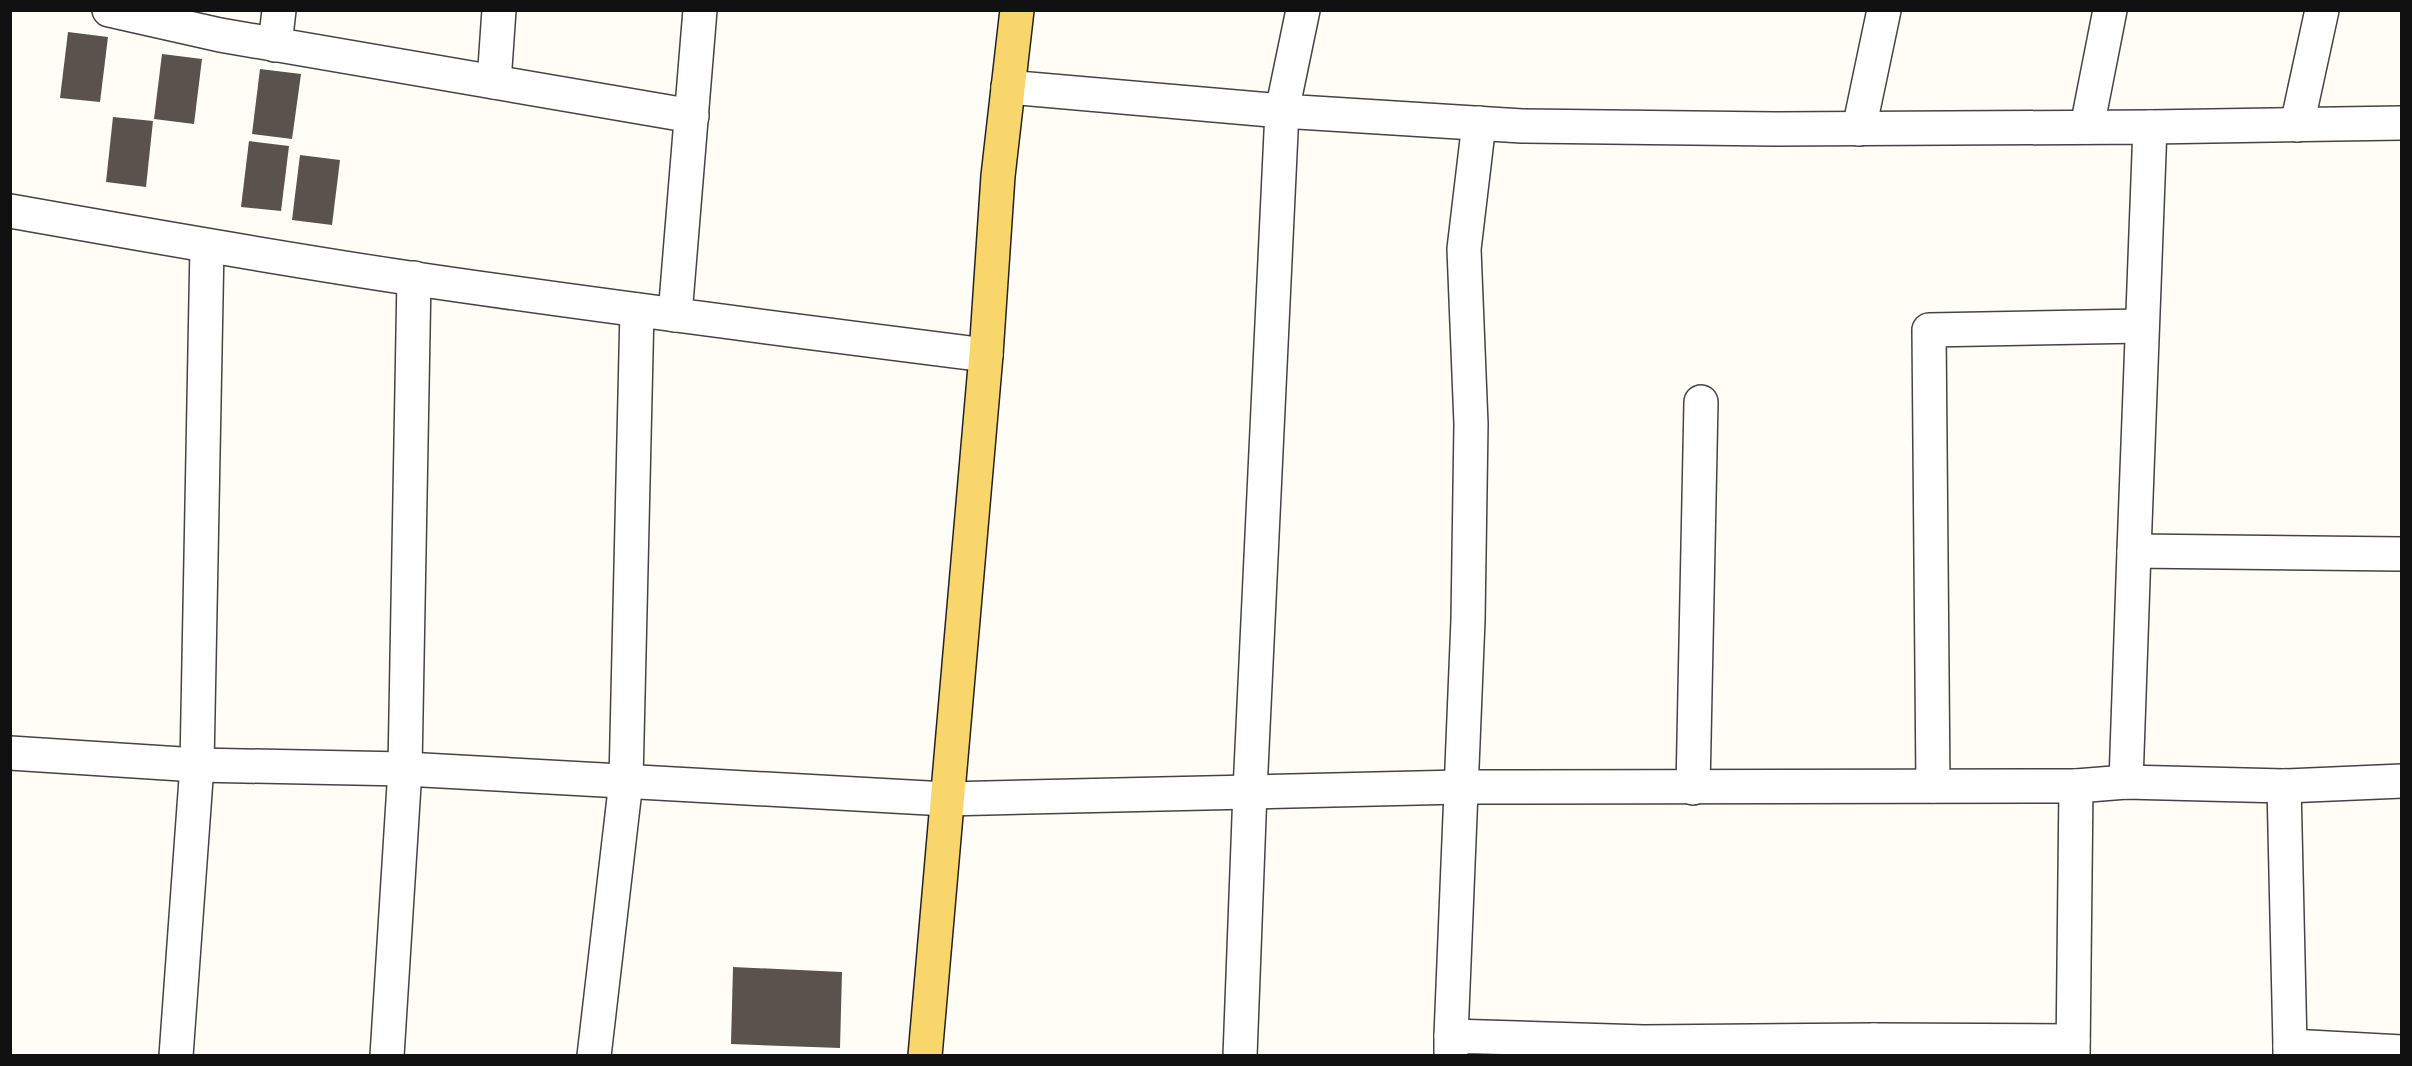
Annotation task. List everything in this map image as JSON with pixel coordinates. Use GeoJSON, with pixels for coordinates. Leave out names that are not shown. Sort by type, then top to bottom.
{"type":"FeatureCollection","features":[{"type":"Feature","properties":{"kind":"main road"},"geometry":{"type":"LineString","coordinates":[[925,1056],[986,355],[998,176],[1017,10]]}},
{"type":"Feature","properties":{"kind":"street"},"geometry":{"type":"LineString","coordinates":[[109,10],[220,35],[692,116]]}},
{"type":"Feature","properties":{"kind":"street"},"geometry":{"type":"LineString","coordinates":[[275,45],[279,10]]}},
{"type":"Feature","properties":{"kind":"street"},"geometry":{"type":"LineString","coordinates":[[494,82],[499,10]]}},
{"type":"Feature","properties":{"kind":"street"},"geometry":{"type":"LineString","coordinates":[[675,315],[700,10]]}},
{"type":"Feature","properties":{"kind":"street"},"geometry":{"type":"LineString","coordinates":[[1240,1056],[1282,111],[1303,10]]}},
{"type":"Feature","properties":{"kind":"street"},"geometry":{"type":"LineString","coordinates":[[1859,129],[1884,10]]}},
{"type":"Feature","properties":{"kind":"street"},"geometry":{"type":"LineString","coordinates":[[2087,128],[2110,10]]}},
{"type":"Feature","properties":{"kind":"street"},"geometry":{"type":"LineString","coordinates":[[2296,125],[2322,10]]}},
{"type":"Feature","properties":{"kind":"street"},"geometry":{"type":"LineString","coordinates":[[1008,87],[1282,111],[1522,126],[1859,129],[2402,123]]}},
{"type":"Feature","properties":{"kind":"street"},"geometry":{"type":"LineString","coordinates":[[1479,123],[1464,249],[1471,424],[1468,620],[1451,1046],[1644,1049],[2073,1048],[2076,786]]}},
{"type":"Feature","properties":{"kind":"street"},"geometry":{"type":"LineString","coordinates":[[2126,782],[2133,551],[2151,127]]}},
{"type":"Feature","properties":{"kind":"street"},"geometry":{"type":"LineString","coordinates":[[10,211],[207,246],[414,278],[637,310],[986,355]]}},
{"type":"Feature","properties":{"kind":"street"},"geometry":{"type":"LineString","coordinates":[[176,1056],[198,765],[207,246]]}},
{"type":"Feature","properties":{"kind":"street"},"geometry":{"type":"LineString","coordinates":[[387,1056],[405,769],[414,278]]}},
{"type":"Feature","properties":{"kind":"street"},"geometry":{"type":"LineString","coordinates":[[594,1056],[626,781],[637,310]]}},
{"type":"Feature","properties":{"kind":"street"},"geometry":{"type":"LineString","coordinates":[[1933,786],[1929,330],[2142,326]]}},
{"type":"Feature","properties":{"kind":"street"},"geometry":{"type":"LineString","coordinates":[[1693,788],[1701,402]]}},
{"type":"Feature","properties":{"kind":"street"},"geometry":{"type":"LineString","coordinates":[[2133,551],[2402,554]]}},
{"type":"Feature","properties":{"kind":"street"},"geometry":{"type":"LineString","coordinates":[[10,753],[198,765],[405,769],[946,799],[1460,787],[2076,786],[2126,782],[2284,786],[2402,781]]}},
{"type":"Feature","properties":{"kind":"street"},"geometry":{"type":"LineString","coordinates":[[2284,786],[2290,1051],[2402,1052]]}},
{"type":"Feature","properties":{"kind":"building"},"geometry":{"type":"Polygon","coordinates":[[[68,32],[108,37],[100,102],[60,98],[68,32]]]}},
{"type":"Feature","properties":{"kind":"building"},"geometry":{"type":"Polygon","coordinates":[[[162,54],[202,59],[194,124],[154,119],[162,54]]]}},
{"type":"Feature","properties":{"kind":"building"},"geometry":{"type":"Polygon","coordinates":[[[260,69],[301,74],[292,139],[252,134],[260,69]]]}},
{"type":"Feature","properties":{"kind":"building"},"geometry":{"type":"Polygon","coordinates":[[[113,117],[153,121],[146,187],[106,182],[113,117]]]}},
{"type":"Feature","properties":{"kind":"building"},"geometry":{"type":"Polygon","coordinates":[[[249,141],[289,146],[281,211],[241,207],[249,141]]]}},
{"type":"Feature","properties":{"kind":"building"},"geometry":{"type":"Polygon","coordinates":[[[300,155],[340,160],[332,225],[292,220],[300,155]]]}},
{"type":"Feature","properties":{"kind":"building"},"geometry":{"type":"Polygon","coordinates":[[[733,967],[842,972],[840,1048],[731,1044],[733,967]]]}}]}
